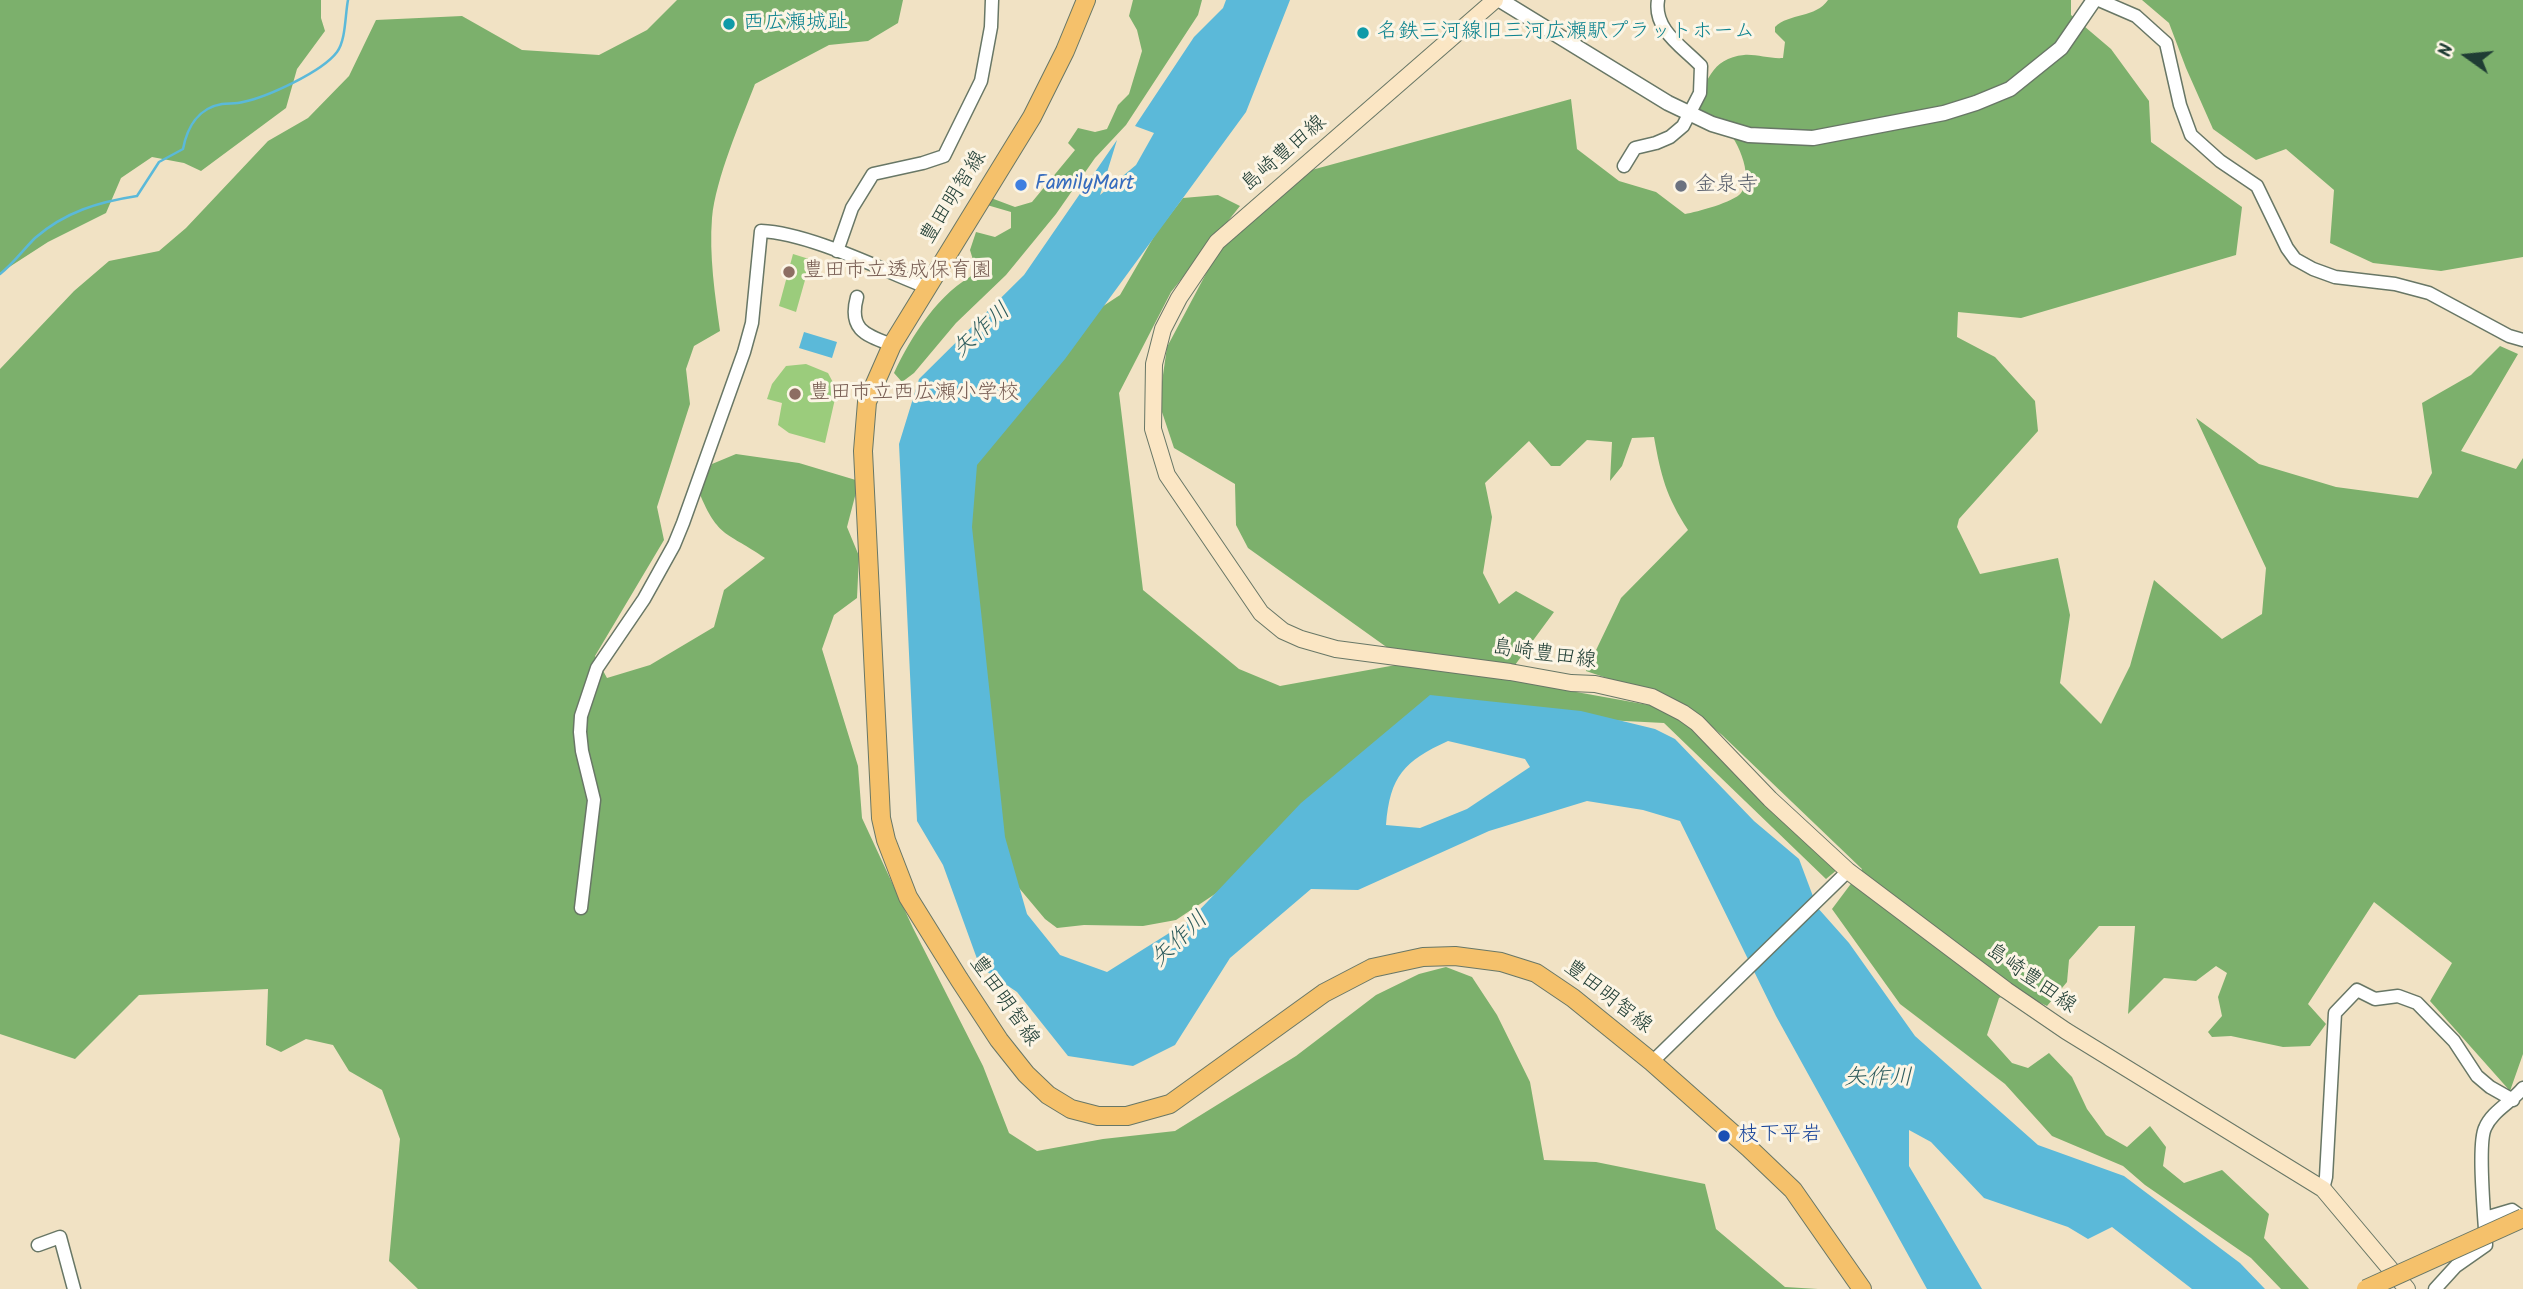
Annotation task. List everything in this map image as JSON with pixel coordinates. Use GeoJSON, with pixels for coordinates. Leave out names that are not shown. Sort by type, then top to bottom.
{"type":"FeatureCollection","features":[{"type":"Feature","properties":{"kind":"main road","name":"豊田明智線"},"geometry":{"type":"LineString","coordinates":[[1086,0],[1065,51],[1031,117],[892,345],[867,402],[863,451],[879,797],[886,841],[908,897],[999,1040],[1026,1074],[1048,1095],[1071,1109],[1098,1116],[1127,1116],[1170,1104],[1324,993],[1352,976],[1387,964],[1423,957],[1455,956],[1484,958],[1536,974],[1573,998],[1652,1062],[1793,1190],[1862,1289]]}},
{"type":"Feature","properties":{"kind":"main road","name":"島崎豊田線"},"geometry":{"type":"LineString","coordinates":[[1498,0],[1217,242],[1163,329],[1154,364],[1153,429],[1167,475],[1261,613],[1283,631],[1336,649],[1510,672],[1571,683],[1595,684],[1652,697],[1683,713],[1697,723],[1844,874],[2066,1031],[2323,1188],[2407,1289]]}},
{"type":"Feature","properties":{"kind":"main road"},"geometry":{"type":"LineString","coordinates":[[2366,1289],[2523,1218]]}},
{"type":"Feature","properties":{"kind":"street"},"geometry":{"type":"LineString","coordinates":[[837,251],[852,208],[873,174],[944,156],[981,80],[991,27],[992,0]]}},
{"type":"Feature","properties":{"kind":"street"},"geometry":{"type":"LineString","coordinates":[[1498,0],[1668,103],[1712,124],[1749,135],[1813,138],[1944,113],[2010,89],[2061,48],[2097,0],[2136,16],[2166,43],[2180,105],[2191,135],[2220,161],[2257,186],[2295,259],[2313,270],[2335,277],[2395,284],[2429,293],[2509,336],[2523,340]]}},
{"type":"Feature","properties":{"kind":"street"},"geometry":{"type":"LineString","coordinates":[[1624,166],[1635,148],[1656,144],[1671,137],[1684,126],[1700,93],[1701,66],[1669,38],[1657,10],[1658,0]]}},
{"type":"Feature","properties":{"kind":"street"},"geometry":{"type":"LineString","coordinates":[[581,908],[594,800],[582,751],[581,716],[597,668],[644,599],[683,523],[752,323],[761,231],[776,232],[837,251],[926,287]]}},
{"type":"Feature","properties":{"kind":"street"},"geometry":{"type":"LineString","coordinates":[[856,297],[854,317],[858,327],[892,345]]}},
{"type":"Feature","properties":{"kind":"street"},"geometry":{"type":"LineString","coordinates":[[1652,1062],[1844,874]]}},
{"type":"Feature","properties":{"kind":"street"},"geometry":{"type":"LineString","coordinates":[[2323,1188],[2326,1177],[2335,1013],[2357,990],[2375,999],[2398,996],[2417,1003],[2454,1041],[2477,1076],[2513,1100]]}},
{"type":"Feature","properties":{"kind":"street"},"geometry":{"type":"LineString","coordinates":[[2435,1289],[2456,1266],[2486,1245],[2482,1151],[2484,1129],[2492,1116],[2513,1100],[2523,1088]]}},
{"type":"Feature","properties":{"kind":"street"},"geometry":{"type":"LineString","coordinates":[[2485,1218],[2512,1210],[2523,1218]]}},
{"type":"Feature","properties":{"kind":"street"},"geometry":{"type":"LineString","coordinates":[[38,1245],[60,1237],[74,1289]]}},
{"type":"Feature","properties":{"kind":"green space"},"geometry":{"type":"Polygon","coordinates":[[[0,0],[321,0],[321,18],[325,31],[297,69],[286,108],[201,171],[184,163],[152,157],[121,178],[106,213],[48,242],[0,273],[0,0]]]}},
{"type":"Feature","properties":{"kind":"green space"},"geometry":{"type":"Polygon","coordinates":[[[677,0],[903,0],[898,23],[868,41],[829,45],[755,84],[729,151],[714,202],[712,261],[720,331],[694,346],[686,369],[690,404],[657,507],[664,540],[595,656],[607,678],[650,665],[714,627],[724,590],[765,558],[725,533],[712,518],[699,492],[712,464],[736,454],[799,463],[859,481],[847,527],[859,556],[857,598],[834,615],[822,649],[858,766],[862,818],[913,928],[983,1066],[1009,1133],[1037,1151],[1103,1139],[1175,1131],[1296,1056],[1376,995],[1419,974],[1446,967],[1472,977],[1497,1015],[1530,1082],[1544,1160],[1596,1162],[1705,1184],[1716,1229],[1785,1287],[1818,1289],[418,1289],[389,1261],[400,1139],[382,1090],[349,1071],[333,1045],[306,1039],[281,1052],[266,1045],[268,989],[139,995],[75,1059],[0,1034],[0,369],[74,291],[109,261],[159,251],[186,228],[268,141],[308,118],[349,76],[376,20],[462,16],[522,50],[599,55],[647,30],[677,0]]]}},
{"type":"Feature","properties":{"kind":"green space"},"geometry":{"type":"Polygon","coordinates":[[[1133,0],[1202,0],[1198,15],[1126,125],[1095,158],[1056,214],[1006,275],[956,323],[914,373],[902,382],[894,373],[918,330],[951,291],[977,273],[970,250],[976,232],[995,237],[1011,228],[1011,212],[987,205],[991,198],[1015,207],[1032,202],[1075,150],[1068,143],[1078,128],[1095,132],[1107,129],[1118,105],[1129,94],[1142,51],[1137,30],[1129,16],[1133,0]]]}},
{"type":"Feature","properties":{"kind":"green space"},"geometry":{"type":"Polygon","coordinates":[[[1828,0],[2071,0],[2071,15],[2111,49],[2149,101],[2151,142],[2242,207],[2236,255],[2021,318],[1958,312],[1957,337],[1995,357],[2035,401],[2038,431],[1959,519],[1957,527],[1980,574],[2058,558],[2070,615],[2060,683],[2101,724],[2130,666],[2154,580],[2222,639],[2262,614],[2266,568],[2196,418],[2259,464],[2336,487],[2418,498],[2432,473],[2422,403],[2471,375],[2500,346],[2518,354],[2461,451],[2516,469],[2523,458],[2523,1054],[2510,1091],[2430,1001],[2452,963],[2374,902],[2308,1004],[2326,1024],[2310,1046],[2283,1047],[2231,1036],[2212,1037],[2208,1032],[2222,1016],[2218,997],[2227,973],[2216,966],[2196,981],[2164,978],[2128,1014],[2135,926],[2099,926],[2069,960],[2067,982],[2047,1006],[2015,991],[1999,998],[1987,1035],[2012,1063],[2028,1068],[2049,1053],[2072,1077],[2087,1109],[2106,1135],[2127,1147],[2150,1126],[2166,1147],[2163,1166],[2184,1183],[2222,1170],[2269,1214],[2264,1238],[2309,1289],[2281,1289],[2251,1258],[2145,1185],[2123,1166],[2052,1136],[2005,1084],[1900,1004],[1832,909],[1862,869],[1722,735],[1684,704],[1586,671],[1621,598],[1688,530],[1665,485],[1654,437],[1632,438],[1622,466],[1610,481],[1612,442],[1587,440],[1560,466],[1551,466],[1529,441],[1485,483],[1492,517],[1483,573],[1499,604],[1516,591],[1554,612],[1515,665],[1392,651],[1248,548],[1236,525],[1235,484],[1174,448],[1159,403],[1167,347],[1217,253],[1308,171],[1571,99],[1577,149],[1619,181],[1656,192],[1685,214],[1715,206],[1741,193],[1746,176],[1738,146],[1727,129],[1718,121],[1696,110],[1706,82],[1717,67],[1733,57],[1749,55],[1783,58],[1785,42],[1775,32],[1775,27],[1788,19],[1817,10],[1828,0]]]}},
{"type":"Feature","properties":{"kind":"green space"},"geometry":{"type":"Polygon","coordinates":[[[2142,0],[2523,0],[2523,257],[2441,271],[2373,263],[2330,243],[2334,190],[2286,149],[2256,160],[2213,129],[2169,23],[2142,0]]]}},
{"type":"Feature","properties":{"kind":"green space"},"geometry":{"type":"Polygon","coordinates":[[[1218,195],[1240,206],[1171,292],[1119,393],[1143,590],[1239,669],[1280,686],[1396,665],[1437,667],[1671,709],[1838,869],[1826,879],[1664,723],[1566,718],[1442,699],[1239,878],[1176,920],[1143,926],[1084,925],[1057,928],[1045,919],[1009,876],[968,565],[971,446],[1082,320],[1120,295],[1156,233],[1183,198],[1218,195]]]}},
{"type":"Feature","properties":{"kind":"green space"},"geometry":{"type":"Polygon","coordinates":[[[793,254],[809,259],[796,312],[779,306],[793,254]]]}},
{"type":"Feature","properties":{"kind":"green space"},"geometry":{"type":"Polygon","coordinates":[[[806,364],[828,373],[837,390],[825,443],[789,433],[778,425],[782,403],[767,399],[772,384],[786,366],[806,364]]]}},
{"type":"Feature","properties":{"kind":"water","name":"矢作川"},"geometry":{"type":"Polygon","coordinates":[[[1226,0],[1290,0],[1246,112],[1065,359],[977,465],[972,527],[1005,837],[1027,914],[1060,955],[1107,972],[1190,920],[1301,803],[1430,695],[1581,711],[1655,729],[1675,739],[1754,821],[1799,859],[1817,907],[1849,943],[1915,1036],[2038,1145],[2124,1176],[2240,1263],[2265,1289],[2192,1289],[2112,1227],[2088,1239],[2068,1227],[1984,1198],[1931,1142],[1909,1130],[1909,1166],[1982,1289],[1927,1289],[1776,1016],[1680,821],[1643,810],[1587,801],[1489,831],[1358,890],[1311,889],[1230,958],[1175,1045],[1133,1066],[1068,1056],[1017,992],[980,967],[943,865],[917,821],[899,444],[919,379],[1024,275],[1117,140],[1100,195],[1136,165],[1154,133],[1135,126],[1194,37],[1223,8],[1226,0]],[[1448,741],[1433,748],[1410,763],[1402,772],[1391,794],[1386,825],[1420,828],[1467,809],[1530,767],[1525,759],[1448,741]]]}},
{"type":"Feature","properties":{"kind":"water"},"geometry":{"type":"Polygon","coordinates":[[[804,332],[837,342],[832,358],[799,348],[804,332]]]}},
{"type":"Feature","properties":{"kind":"waterway"},"geometry":{"type":"LineString","coordinates":[[0,274],[35,238],[58,221],[95,205],[137,196],[159,162],[183,149],[195,120],[206,110],[266,95],[293,83],[330,60],[342,41],[348,0]]}},
{"type":"Feature","properties":{"kind":"place","name":"西広瀬城趾"},"geometry":{"type":"Point","coordinates":[729,24]}},
{"type":"Feature","properties":{"kind":"place","name":"名鉄三河線旧三河広瀬駅プラットホーム"},"geometry":{"type":"Point","coordinates":[1363,33]}},
{"type":"Feature","properties":{"kind":"place","name":"FamilyMart"},"geometry":{"type":"Point","coordinates":[1021,185]}},
{"type":"Feature","properties":{"kind":"place","name":"金泉寺"},"geometry":{"type":"Point","coordinates":[1681,186]}},
{"type":"Feature","properties":{"kind":"place","name":"豊田市立透成保育園"},"geometry":{"type":"Point","coordinates":[789,272]}},
{"type":"Feature","properties":{"kind":"place","name":"豊田市立西広瀬小学校"},"geometry":{"type":"Point","coordinates":[795,394]}},
{"type":"Feature","properties":{"kind":"place","name":"枝下平岩"},"geometry":{"type":"Point","coordinates":[1724,1136]}}]}
